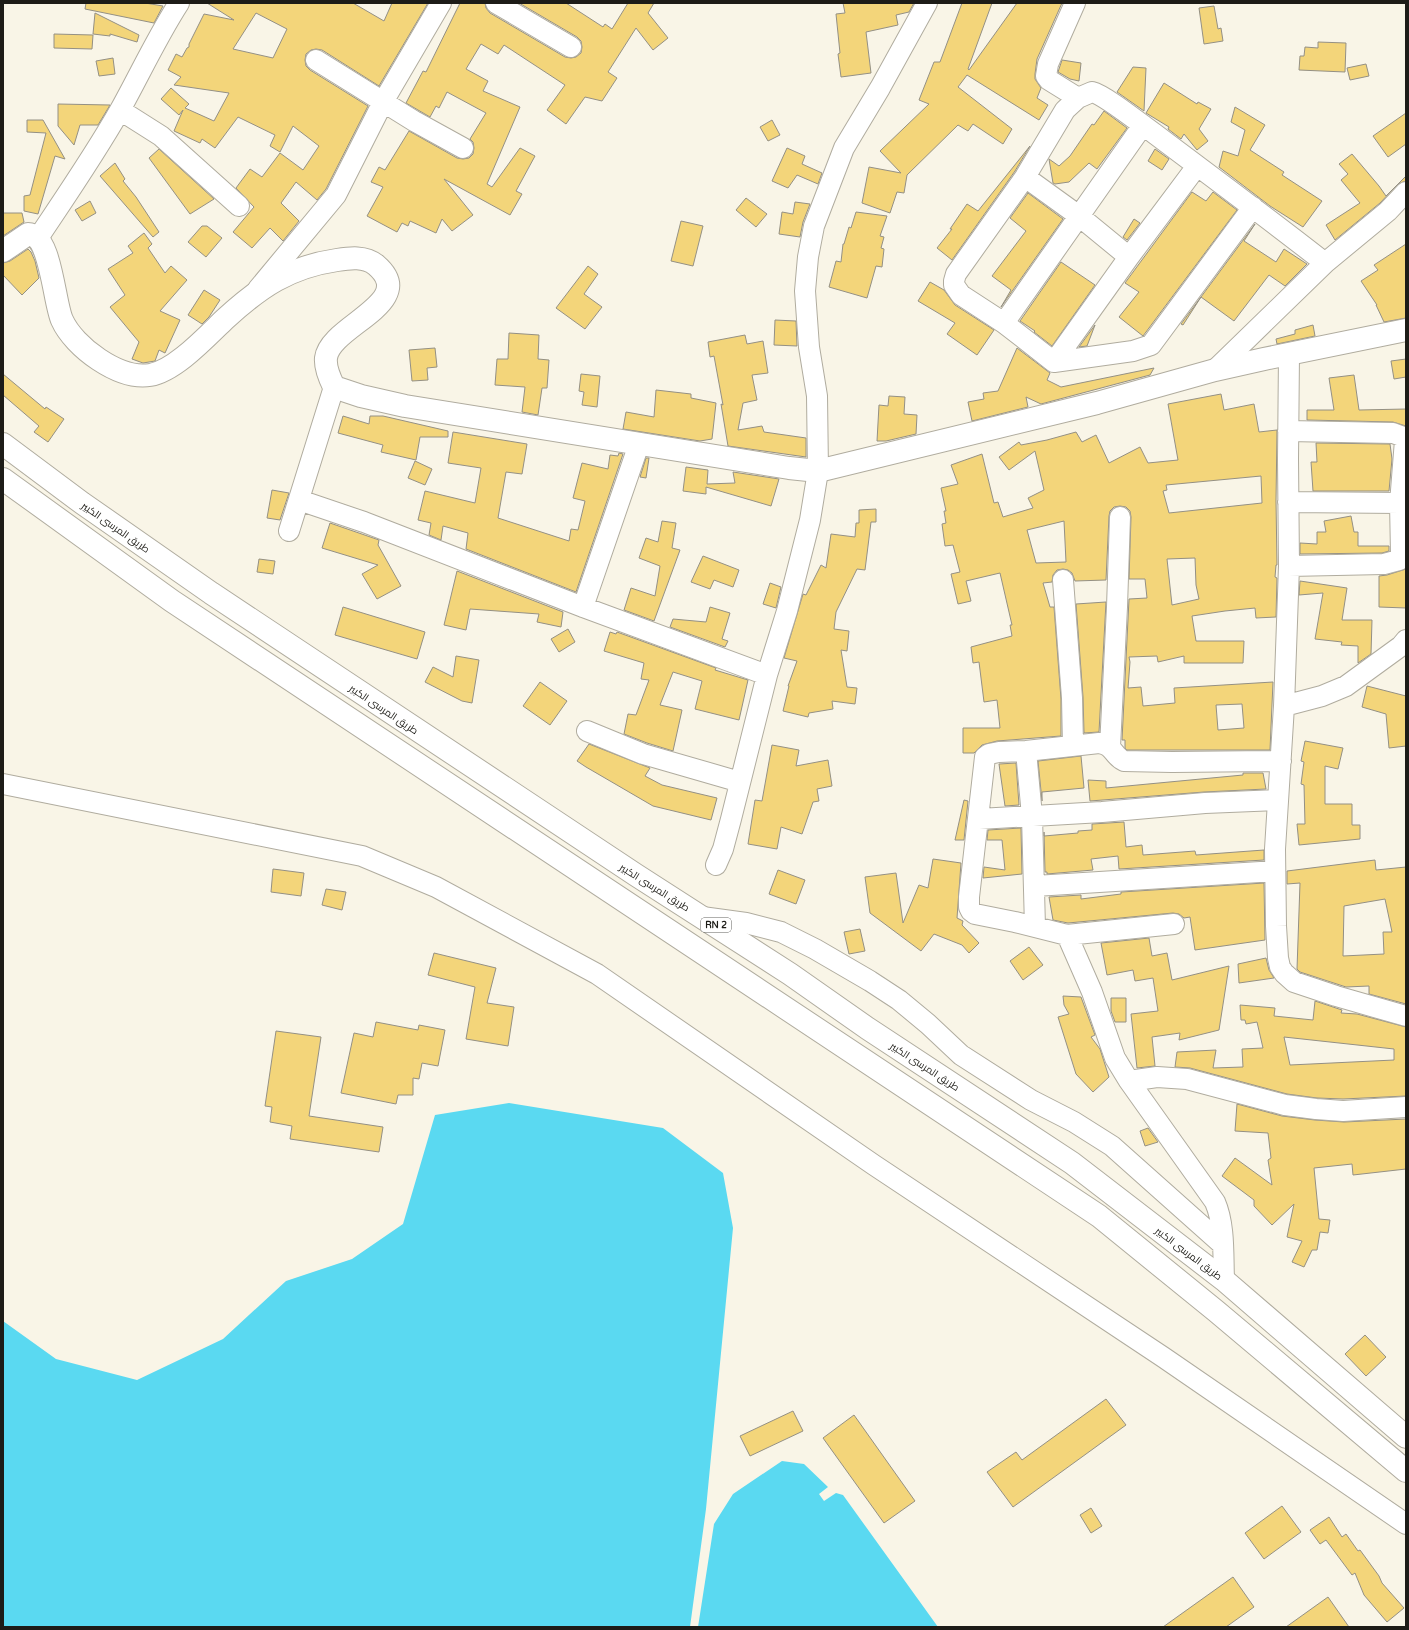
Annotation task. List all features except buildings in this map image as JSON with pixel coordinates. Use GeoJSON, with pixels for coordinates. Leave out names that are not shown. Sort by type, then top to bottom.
{"type":"FeatureCollection","features":[{"type":"Feature","properties":{"kind":"main road"},"geometry":{"type":"LineString","coordinates":[[3,251],[28,234],[34,235],[38,238],[51,273],[61,319],[70,335],[105,364],[137,376],[152,375],[164,370],[191,352],[254,293],[283,275],[322,262],[343,259],[363,259],[375,264],[384,274],[388,283],[388,291],[384,300],[340,335],[330,346],[326,358],[330,378],[334,387],[361,396],[405,406],[789,468],[818,471],[1097,403],[1215,370],[1406,330]]}},
{"type":"Feature","properties":{"kind":"main road","name":"طريق المرسى الكبير"},"geometry":{"type":"LineString","coordinates":[[3,444],[82,503],[211,593],[1072,1163],[1224,1280],[1406,1437]]}},
{"type":"Feature","properties":{"kind":"main road"},"geometry":{"type":"LineString","coordinates":[[3,479],[172,601],[1099,1216],[1216,1311],[1406,1471]]}},
{"type":"Feature","properties":{"kind":"street"},"geometry":{"type":"LineString","coordinates":[[38,238],[120,110],[166,23],[179,3]]}},
{"type":"Feature","properties":{"kind":"street"},"geometry":{"type":"LineString","coordinates":[[254,293],[336,195],[384,102],[441,3]]}},
{"type":"Feature","properties":{"kind":"street"},"geometry":{"type":"LineString","coordinates":[[496,3],[570,47]]}},
{"type":"Feature","properties":{"kind":"street"},"geometry":{"type":"LineString","coordinates":[[716,866],[723,849],[767,675],[787,611],[810,520],[818,471],[817,396],[809,347],[805,291],[808,256],[814,226],[844,148],[880,88],[927,3]]}},
{"type":"Feature","properties":{"kind":"street"},"geometry":{"type":"LineString","coordinates":[[1075,3],[1048,64],[1046,76],[1078,98]]}},
{"type":"Feature","properties":{"kind":"street"},"geometry":{"type":"LineString","coordinates":[[316,60],[463,148]]}},
{"type":"Feature","properties":{"kind":"street"},"geometry":{"type":"LineString","coordinates":[[1253,207],[1151,345],[1133,351],[1054,362],[1004,323],[961,295],[956,288],[954,281],[956,274],[1025,177],[1065,110],[1078,98],[1087,93],[1095,93],[1143,125],[1253,207],[1325,263]]}},
{"type":"Feature","properties":{"kind":"street"},"geometry":{"type":"LineString","coordinates":[[120,110],[160,136],[239,206]]}},
{"type":"Feature","properties":{"kind":"street"},"geometry":{"type":"LineString","coordinates":[[1004,323],[1143,125]]}},
{"type":"Feature","properties":{"kind":"street"},"geometry":{"type":"LineString","coordinates":[[1054,362],[1197,166]]}},
{"type":"Feature","properties":{"kind":"street"},"geometry":{"type":"LineString","coordinates":[[1025,177],[1079,216],[1130,257]]}},
{"type":"Feature","properties":{"kind":"street"},"geometry":{"type":"LineString","coordinates":[[1215,370],[1325,263],[1388,211],[1406,192]]}},
{"type":"Feature","properties":{"kind":"street"},"geometry":{"type":"LineString","coordinates":[[1289,354],[1289,566],[1284,706],[1275,871],[1278,958],[1280,967],[1294,982],[1329,994],[1406,1016]]}},
{"type":"Feature","properties":{"kind":"street"},"geometry":{"type":"LineString","coordinates":[[289,531],[300,500],[334,387]]}},
{"type":"Feature","properties":{"kind":"street"},"geometry":{"type":"LineString","coordinates":[[1288,431],[1393,433],[1401,436],[1405,440],[1400,503],[1400,560],[1384,564],[1289,566]]}},
{"type":"Feature","properties":{"kind":"street"},"geometry":{"type":"LineString","coordinates":[[583,607],[639,444]]}},
{"type":"Feature","properties":{"kind":"street"},"geometry":{"type":"LineString","coordinates":[[300,500],[364,522],[583,607],[767,675]]}},
{"type":"Feature","properties":{"kind":"street"},"geometry":{"type":"LineString","coordinates":[[1288,502],[1400,503]]}},
{"type":"Feature","properties":{"kind":"street"},"geometry":{"type":"LineString","coordinates":[[1110,747],[1114,694],[1120,517]]}},
{"type":"Feature","properties":{"kind":"street"},"geometry":{"type":"LineString","coordinates":[[1063,580],[1072,698],[1073,746]]}},
{"type":"Feature","properties":{"kind":"street"},"geometry":{"type":"LineString","coordinates":[[1284,706],[1322,696],[1346,686],[1396,650],[1406,640]]}},
{"type":"Feature","properties":{"kind":"street"},"geometry":{"type":"LineString","coordinates":[[587,731],[643,754],[740,782]]}},
{"type":"Feature","properties":{"kind":"street"},"geometry":{"type":"LineString","coordinates":[[1174,924],[1067,935],[975,914],[971,911],[969,907],[985,757],[989,754],[999,752],[1026,751],[1099,743],[1110,747],[1118,758],[1124,761],[1281,761]]}},
{"type":"Feature","properties":{"kind":"street"},"geometry":{"type":"LineString","coordinates":[[1026,751],[1032,816],[1035,927]]}},
{"type":"Feature","properties":{"kind":"street"},"geometry":{"type":"LineString","coordinates":[[3,784],[362,856],[436,887],[597,974],[868,1160],[1163,1357],[1406,1524]]}},
{"type":"Feature","properties":{"kind":"street"},"geometry":{"type":"LineString","coordinates":[[979,819],[1102,812],[1206,803],[1278,800]]}},
{"type":"Feature","properties":{"kind":"street"},"geometry":{"type":"LineString","coordinates":[[1035,886],[1275,871]]}},
{"type":"Feature","properties":{"kind":"street"},"geometry":{"type":"LineString","coordinates":[[702,917],[746,923],[781,932],[870,980],[899,1000],[928,1024],[961,1055],[1031,1100],[1074,1122],[1112,1146],[1222,1244]]}},
{"type":"Feature","properties":{"kind":"street"},"geometry":{"type":"LineString","coordinates":[[1067,935],[1092,992],[1115,1058],[1129,1081],[1215,1202],[1219,1211],[1224,1280]]}},
{"type":"Feature","properties":{"kind":"street"},"geometry":{"type":"LineString","coordinates":[[1129,1081],[1157,1077],[1187,1079],[1285,1105],[1316,1109],[1343,1111],[1406,1108]]}},
{"type":"Feature","properties":{"kind":"water"},"geometry":{"type":"Polygon","coordinates":[[[509,1103],[663,1128],[723,1173],[733,1228],[706,1509],[690,1627],[3,1627],[3,1321],[56,1359],[137,1380],[223,1339],[286,1281],[352,1259],[403,1224],[435,1115],[509,1103]]]}},
{"type":"Feature","properties":{"kind":"water"},"geometry":{"type":"Polygon","coordinates":[[[782,1461],[804,1464],[828,1487],[819,1494],[824,1501],[836,1493],[843,1495],[938,1627],[698,1627],[714,1524],[733,1494],[782,1461]]]}}]}
